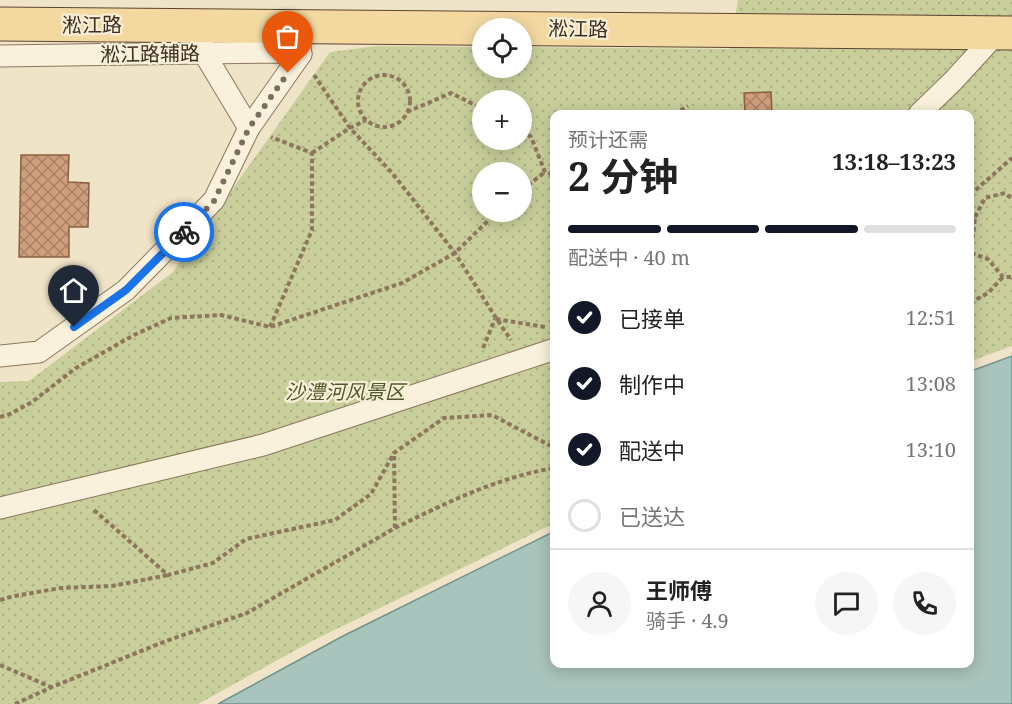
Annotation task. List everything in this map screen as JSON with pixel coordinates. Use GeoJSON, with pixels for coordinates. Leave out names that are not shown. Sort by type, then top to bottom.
{"type":"FeatureCollection","features":[{"type":"Feature","properties":{"kind":"main road","name":"淞江路"},"geometry":{"type":"LineString","coordinates":[[0,24],[203,39],[272,27],[299,40],[1005,33]]}},
{"type":"Feature","properties":{"kind":"street"},"geometry":{"type":"LineString","coordinates":[[923,110],[1005,33]]}},
{"type":"Feature","properties":{"kind":"street","name":"淞江路辅路"},"geometry":{"type":"LineString","coordinates":[[0,56],[203,39]]}},
{"type":"Feature","properties":{"kind":"street"},"geometry":{"type":"LineString","coordinates":[[203,39],[249,128]]}},
{"type":"Feature","properties":{"kind":"street"},"geometry":{"type":"LineString","coordinates":[[0,356],[39,352],[126,290],[214,201],[249,128],[299,40]]}},
{"type":"Feature","properties":{"kind":"street"},"geometry":{"type":"LineString","coordinates":[[0,508],[263,445],[550,351]]}},
{"type":"Feature","properties":{"kind":"path"},"geometry":{"type":"LineString","coordinates":[[299,40],[350,128],[393,174],[455,253],[496,318],[550,327]]}},
{"type":"Feature","properties":{"kind":"path"},"geometry":{"type":"LineString","coordinates":[[382,75],[398,79],[404,85],[410,101],[406,113],[398,123],[390,126],[373,124],[366,120],[358,105],[358,96],[366,81],[382,75]]}},
{"type":"Feature","properties":{"kind":"path"},"geometry":{"type":"LineString","coordinates":[[406,113],[451,93],[472,104]]}},
{"type":"Feature","properties":{"kind":"path"},"geometry":{"type":"LineString","coordinates":[[682,110],[688,106]]}},
{"type":"Feature","properties":{"kind":"path"},"geometry":{"type":"LineString","coordinates":[[312,153],[366,120]]}},
{"type":"Feature","properties":{"kind":"path"},"geometry":{"type":"LineString","coordinates":[[249,128],[312,153]]}},
{"type":"Feature","properties":{"kind":"path"},"geometry":{"type":"LineString","coordinates":[[532,140],[545,172]]}},
{"type":"Feature","properties":{"kind":"path"},"geometry":{"type":"LineString","coordinates":[[270,327],[312,230],[312,153]]}},
{"type":"Feature","properties":{"kind":"path"},"geometry":{"type":"LineString","coordinates":[[974,191],[1012,158]]}},
{"type":"Feature","properties":{"kind":"path"},"geometry":{"type":"LineString","coordinates":[[545,172],[550,174]]}},
{"type":"Feature","properties":{"kind":"path"},"geometry":{"type":"LineString","coordinates":[[532,182],[545,172]]}},
{"type":"Feature","properties":{"kind":"path"},"geometry":{"type":"LineString","coordinates":[[974,215],[985,198],[1005,193],[1012,199]]}},
{"type":"Feature","properties":{"kind":"path"},"geometry":{"type":"LineString","coordinates":[[0,417],[32,402],[76,368],[124,340],[171,318],[221,315],[270,327],[402,284],[455,253],[487,222]]}},
{"type":"Feature","properties":{"kind":"path"},"geometry":{"type":"LineString","coordinates":[[974,255],[988,259],[1003,277]]}},
{"type":"Feature","properties":{"kind":"path"},"geometry":{"type":"LineString","coordinates":[[974,301],[988,293],[1003,277],[1012,277]]}},
{"type":"Feature","properties":{"kind":"path"},"geometry":{"type":"LineString","coordinates":[[0,600],[61,588],[112,586],[168,575],[213,563],[246,539],[335,520],[371,494],[394,453],[444,418],[492,415],[550,445]]}},
{"type":"Feature","properties":{"kind":"path"},"geometry":{"type":"LineString","coordinates":[[394,453],[395,528]]}},
{"type":"Feature","properties":{"kind":"path"},"geometry":{"type":"LineString","coordinates":[[15,704],[166,641],[247,613],[395,528],[444,503],[495,484],[550,469]]}},
{"type":"Feature","properties":{"kind":"path"},"geometry":{"type":"LineString","coordinates":[[73,492],[168,575]]}},
{"type":"Feature","properties":{"kind":"path"},"geometry":{"type":"LineString","coordinates":[[0,665],[52,687]]}},
{"type":"Feature","properties":{"kind":"green space","name":"沙澧河风景区"},"geometry":{"type":"Polygon","coordinates":[[[738,0],[1012,0],[1012,346],[974,360],[974,110],[550,110],[550,525],[314,640],[198,704],[0,704],[0,382],[29,381],[173,272],[330,52],[377,46],[472,47],[472,78],[532,78],[532,47],[730,49],[738,0]]]}},
{"type":"Feature","properties":{"kind":"water"},"geometry":{"type":"Polygon","coordinates":[[[1012,356],[1012,704],[218,704],[343,636],[550,533],[550,668],[974,668],[974,370],[1012,356]]]}},
{"type":"Feature","properties":{"kind":"building"},"geometry":{"type":"Polygon","coordinates":[[[771,92],[772,110],[745,110],[744,93],[771,92]]]}},
{"type":"Feature","properties":{"kind":"building"},"geometry":{"type":"Polygon","coordinates":[[[21,155],[69,155],[68,182],[89,183],[88,227],[69,227],[69,257],[19,257],[21,155]]]}},
{"type":"Feature","properties":{"kind":"way so far"},"geometry":{"type":"LineString","coordinates":[[184,232],[214,201],[249,128],[288,73]]}},
{"type":"Feature","properties":{"kind":"route"},"geometry":{"type":"LineString","coordinates":[[74,327],[126,290],[184,232]]}}]}
